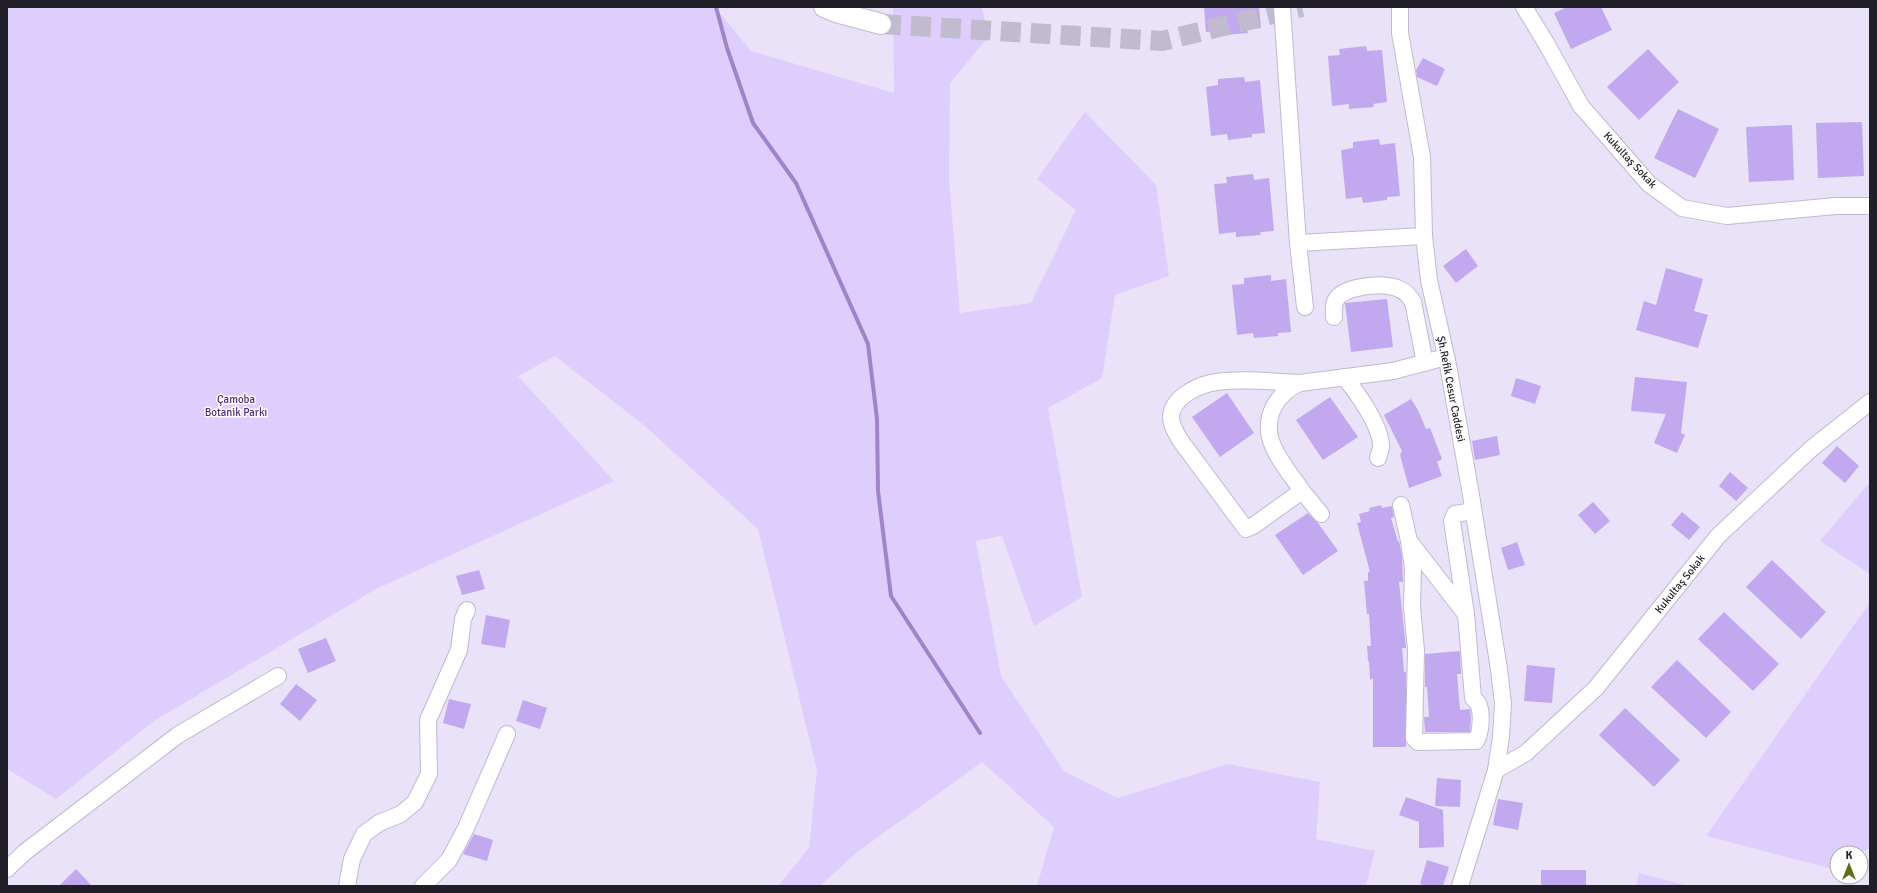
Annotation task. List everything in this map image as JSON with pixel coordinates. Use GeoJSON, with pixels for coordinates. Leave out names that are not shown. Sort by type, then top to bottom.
{"type":"FeatureCollection","features":[{"type":"Feature","properties":{"kind":"main road"},"geometry":{"type":"LineString","coordinates":[[830,10],[881,24]]}},
{"type":"Feature","properties":{"kind":"street"},"geometry":{"type":"LineString","coordinates":[[1282,7],[1298,243],[1305,307]]}},
{"type":"Feature","properties":{"kind":"street","name":"Şh.Refik Cesur Caddesi"},"geometry":{"type":"LineString","coordinates":[[1400,7],[1400,33],[1422,157],[1424,236],[1429,280],[1446,357],[1473,511],[1499,669],[1503,704],[1502,737],[1496,770],[1460,886]]}},
{"type":"Feature","properties":{"kind":"street","name":"Kukultaş Sokak"},"geometry":{"type":"LineString","coordinates":[[1524,7],[1581,106],[1649,184],[1682,208],[1727,216],[1836,206],[1870,206]]}},
{"type":"Feature","properties":{"kind":"street"},"geometry":{"type":"LineString","coordinates":[[1298,243],[1424,236]]}},
{"type":"Feature","properties":{"kind":"street"},"geometry":{"type":"LineString","coordinates":[[1334,317],[1335,301],[1347,290],[1388,286],[1409,294],[1413,302],[1425,363]]}},
{"type":"Feature","properties":{"kind":"street"},"geometry":{"type":"LineString","coordinates":[[1302,491],[1253,526],[1246,529],[1180,440],[1173,427],[1171,417],[1175,405],[1184,395],[1215,382],[1236,381],[1300,383],[1393,371],[1446,357]]}},
{"type":"Feature","properties":{"kind":"street"},"geometry":{"type":"LineString","coordinates":[[1344,377],[1355,389],[1366,407],[1379,436],[1381,446],[1378,458]]}},
{"type":"Feature","properties":{"kind":"street"},"geometry":{"type":"LineString","coordinates":[[1300,383],[1290,387],[1278,398],[1271,411],[1271,440],[1279,456],[1302,491],[1321,514]]}},
{"type":"Feature","properties":{"kind":"street","name":"Kukultaş Sokak"},"geometry":{"type":"LineString","coordinates":[[1496,770],[1526,753],[1596,688],[1718,536],[1812,448],[1870,402]]}},
{"type":"Feature","properties":{"kind":"street"},"geometry":{"type":"LineString","coordinates":[[1401,504],[1413,568],[1412,608],[1416,650],[1414,738],[1418,742],[1476,741],[1480,736],[1479,705],[1474,698],[1466,614],[1452,520],[1455,514],[1473,511]]}},
{"type":"Feature","properties":{"kind":"street"},"geometry":{"type":"LineString","coordinates":[[1409,541],[1466,614]]}},
{"type":"Feature","properties":{"kind":"street"},"geometry":{"type":"LineString","coordinates":[[347,886],[352,859],[364,834],[379,823],[401,814],[415,802],[429,774],[428,720],[459,650],[463,619],[467,610]]}},
{"type":"Feature","properties":{"kind":"street"},"geometry":{"type":"LineString","coordinates":[[7,869],[25,852],[178,735],[278,676]]}},
{"type":"Feature","properties":{"kind":"street"},"geometry":{"type":"LineString","coordinates":[[423,886],[449,860],[466,828],[508,734]]}},
{"type":"Feature","properties":{"kind":"green space","name":"Çamoba Botanik Parkı"},"geometry":{"type":"Polygon","coordinates":[[[7,7],[715,7],[751,51],[894,93],[893,7],[982,7],[988,37],[950,83],[949,179],[960,313],[1031,303],[1076,210],[1037,179],[1085,112],[1156,185],[1169,276],[1115,295],[1102,378],[1048,408],[1082,597],[1034,626],[1002,536],[976,541],[1001,676],[1064,771],[1118,798],[1228,764],[1320,782],[1316,839],[1375,851],[1366,886],[1037,886],[1054,827],[982,762],[856,853],[820,886],[778,886],[809,848],[817,770],[758,529],[645,426],[555,356],[518,376],[614,481],[376,589],[154,721],[56,799],[7,769],[7,7]]]}},
{"type":"Feature","properties":{"kind":"green space"},"geometry":{"type":"Polygon","coordinates":[[[1870,482],[1870,574],[1820,541],[1870,482]]]}},
{"type":"Feature","properties":{"kind":"green space"},"geometry":{"type":"Polygon","coordinates":[[[1870,602],[1870,848],[1869,845],[1829,845],[1829,868],[1706,836],[1870,602]]]}},
{"type":"Feature","properties":{"kind":"green space"},"geometry":{"type":"Polygon","coordinates":[[[1639,873],[1688,886],[1636,886],[1639,873]]]}},
{"type":"Feature","properties":{"kind":"building"},"geometry":{"type":"Polygon","coordinates":[[[1204,7],[1259,7],[1261,28],[1247,30],[1248,33],[1224,35],[1223,30],[1206,32],[1204,7]]]}},
{"type":"Feature","properties":{"kind":"building"},"geometry":{"type":"Polygon","coordinates":[[[1567,7],[1601,7],[1612,30],[1571,49],[1554,13],[1567,7]]]}},
{"type":"Feature","properties":{"kind":"building"},"geometry":{"type":"Polygon","coordinates":[[[1366,46],[1367,51],[1382,50],[1387,102],[1373,104],[1374,107],[1349,109],[1349,104],[1332,106],[1328,56],[1340,55],[1339,49],[1366,46]]]}},
{"type":"Feature","properties":{"kind":"building"},"geometry":{"type":"Polygon","coordinates":[[[1648,49],[1679,82],[1639,120],[1607,87],[1648,49]]]}},
{"type":"Feature","properties":{"kind":"building"},"geometry":{"type":"Polygon","coordinates":[[[1423,58],[1445,69],[1437,86],[1417,77],[1416,70],[1423,58]]]}},
{"type":"Feature","properties":{"kind":"building"},"geometry":{"type":"Polygon","coordinates":[[[1244,77],[1245,82],[1260,80],[1265,133],[1252,134],[1252,137],[1228,140],[1227,134],[1211,136],[1206,87],[1218,85],[1218,79],[1244,77]]]}},
{"type":"Feature","properties":{"kind":"building"},"geometry":{"type":"Polygon","coordinates":[[[1678,109],[1719,129],[1695,178],[1654,158],[1678,109]]]}},
{"type":"Feature","properties":{"kind":"building"},"geometry":{"type":"Polygon","coordinates":[[[1862,122],[1864,176],[1818,178],[1816,123],[1862,122]]]}},
{"type":"Feature","properties":{"kind":"building"},"geometry":{"type":"Polygon","coordinates":[[[1792,125],[1794,180],[1749,182],[1746,127],[1792,125]]]}},
{"type":"Feature","properties":{"kind":"building"},"geometry":{"type":"Polygon","coordinates":[[[1379,139],[1380,145],[1395,143],[1400,196],[1387,197],[1387,200],[1363,203],[1362,197],[1346,199],[1341,150],[1353,148],[1353,142],[1379,139]]]}},
{"type":"Feature","properties":{"kind":"building"},"geometry":{"type":"Polygon","coordinates":[[[1253,174],[1254,180],[1269,178],[1274,231],[1260,232],[1261,235],[1236,237],[1236,232],[1219,234],[1214,184],[1227,183],[1226,177],[1253,174]]]}},
{"type":"Feature","properties":{"kind":"building"},"geometry":{"type":"Polygon","coordinates":[[[1466,249],[1478,266],[1456,283],[1443,266],[1466,249]]]}},
{"type":"Feature","properties":{"kind":"building"},"geometry":{"type":"Polygon","coordinates":[[[1666,268],[1703,279],[1694,311],[1708,315],[1698,348],[1636,330],[1644,301],[1656,305],[1666,268]]]}},
{"type":"Feature","properties":{"kind":"building"},"geometry":{"type":"Polygon","coordinates":[[[1271,275],[1271,281],[1286,279],[1291,332],[1278,333],[1278,336],[1254,338],[1253,333],[1237,335],[1232,285],[1244,284],[1244,278],[1271,275]]]}},
{"type":"Feature","properties":{"kind":"building"},"geometry":{"type":"Polygon","coordinates":[[[1387,299],[1393,347],[1351,352],[1345,303],[1387,299]]]}},
{"type":"Feature","properties":{"kind":"building"},"geometry":{"type":"Polygon","coordinates":[[[1635,377],[1687,382],[1681,433],[1685,435],[1677,453],[1654,443],[1666,414],[1631,411],[1635,377]]]}},
{"type":"Feature","properties":{"kind":"building"},"geometry":{"type":"Polygon","coordinates":[[[1516,378],[1541,386],[1535,404],[1511,396],[1516,378]]]}},
{"type":"Feature","properties":{"kind":"building"},"geometry":{"type":"Polygon","coordinates":[[[1227,393],[1254,433],[1220,457],[1192,417],[1227,393]]]}},
{"type":"Feature","properties":{"kind":"building"},"geometry":{"type":"Polygon","coordinates":[[[1330,397],[1358,437],[1323,460],[1296,420],[1330,397]]]}},
{"type":"Feature","properties":{"kind":"building"},"geometry":{"type":"Polygon","coordinates":[[[1411,399],[1418,410],[1426,429],[1430,428],[1442,459],[1437,462],[1442,476],[1409,488],[1400,455],[1402,451],[1384,415],[1411,399]]]}},
{"type":"Feature","properties":{"kind":"building"},"geometry":{"type":"Polygon","coordinates":[[[1497,436],[1500,455],[1475,460],[1472,441],[1497,436]]]}},
{"type":"Feature","properties":{"kind":"building"},"geometry":{"type":"Polygon","coordinates":[[[1837,446],[1859,466],[1845,483],[1822,463],[1837,446]]]}},
{"type":"Feature","properties":{"kind":"building"},"geometry":{"type":"Polygon","coordinates":[[[1730,472],[1748,488],[1736,501],[1719,486],[1730,472]]]}},
{"type":"Feature","properties":{"kind":"building"},"geometry":{"type":"Polygon","coordinates":[[[1593,502],[1610,521],[1595,534],[1578,515],[1593,502]]]}},
{"type":"Feature","properties":{"kind":"building"},"geometry":{"type":"Polygon","coordinates":[[[1381,505],[1382,508],[1392,506],[1394,517],[1391,518],[1398,542],[1399,541],[1402,556],[1403,582],[1399,582],[1406,648],[1402,648],[1404,672],[1406,672],[1406,747],[1373,747],[1373,678],[1370,680],[1367,646],[1371,646],[1369,614],[1367,614],[1364,581],[1368,581],[1368,572],[1370,572],[1357,523],[1361,522],[1359,514],[1370,511],[1369,508],[1381,505]]]}},
{"type":"Feature","properties":{"kind":"building"},"geometry":{"type":"Polygon","coordinates":[[[1682,512],[1700,527],[1689,540],[1671,525],[1682,512]]]}},
{"type":"Feature","properties":{"kind":"building"},"geometry":{"type":"Polygon","coordinates":[[[1308,513],[1318,523],[1338,551],[1303,575],[1275,535],[1308,513]]]}},
{"type":"Feature","properties":{"kind":"building"},"geometry":{"type":"Polygon","coordinates":[[[1517,542],[1525,565],[1508,570],[1501,548],[1517,542]]]}},
{"type":"Feature","properties":{"kind":"building"},"geometry":{"type":"Polygon","coordinates":[[[1772,560],[1826,612],[1801,639],[1746,587],[1772,560]]]}},
{"type":"Feature","properties":{"kind":"building"},"geometry":{"type":"Polygon","coordinates":[[[479,570],[485,589],[462,595],[456,576],[479,570]]]}},
{"type":"Feature","properties":{"kind":"building"},"geometry":{"type":"Polygon","coordinates":[[[1724,612],[1779,664],[1753,691],[1698,639],[1724,612]]]}},
{"type":"Feature","properties":{"kind":"building"},"geometry":{"type":"Polygon","coordinates":[[[486,615],[510,620],[505,648],[481,644],[486,615]]]}},
{"type":"Feature","properties":{"kind":"building"},"geometry":{"type":"Polygon","coordinates":[[[326,638],[336,661],[308,673],[298,649],[326,638]]]}},
{"type":"Feature","properties":{"kind":"building"},"geometry":{"type":"Polygon","coordinates":[[[1460,651],[1461,674],[1457,674],[1460,710],[1470,709],[1470,732],[1425,732],[1424,717],[1429,717],[1427,687],[1425,687],[1425,654],[1460,651]]]}},
{"type":"Feature","properties":{"kind":"building"},"geometry":{"type":"Polygon","coordinates":[[[1677,660],[1731,712],[1706,738],[1651,687],[1677,660]]]}},
{"type":"Feature","properties":{"kind":"building"},"geometry":{"type":"Polygon","coordinates":[[[1527,665],[1555,668],[1552,703],[1524,701],[1527,665]]]}},
{"type":"Feature","properties":{"kind":"building"},"geometry":{"type":"Polygon","coordinates":[[[296,684],[317,700],[300,721],[280,704],[296,684]]]}},
{"type":"Feature","properties":{"kind":"building"},"geometry":{"type":"Polygon","coordinates":[[[449,699],[471,704],[464,729],[443,723],[449,699]]]}},
{"type":"Feature","properties":{"kind":"building"},"geometry":{"type":"Polygon","coordinates":[[[523,700],[547,708],[540,729],[516,721],[523,700]]]}},
{"type":"Feature","properties":{"kind":"building"},"geometry":{"type":"Polygon","coordinates":[[[1625,708],[1680,760],[1654,787],[1599,735],[1625,708]]]}},
{"type":"Feature","properties":{"kind":"building"},"geometry":{"type":"Polygon","coordinates":[[[1437,778],[1461,780],[1460,807],[1435,806],[1437,778]]]}},
{"type":"Feature","properties":{"kind":"building"},"geometry":{"type":"Polygon","coordinates":[[[1406,797],[1443,810],[1444,847],[1419,848],[1419,822],[1399,815],[1406,797]]]}},
{"type":"Feature","properties":{"kind":"building"},"geometry":{"type":"Polygon","coordinates":[[[1498,799],[1523,803],[1518,830],[1493,825],[1498,799]]]}},
{"type":"Feature","properties":{"kind":"building"},"geometry":{"type":"Polygon","coordinates":[[[474,834],[493,840],[487,861],[463,854],[474,834]]]}},
{"type":"Feature","properties":{"kind":"building"},"geometry":{"type":"Polygon","coordinates":[[[1427,860],[1449,867],[1443,886],[1427,886],[1420,884],[1427,860]]]}},
{"type":"Feature","properties":{"kind":"building"},"geometry":{"type":"Polygon","coordinates":[[[76,869],[92,886],[59,886],[76,869]]]}},
{"type":"Feature","properties":{"kind":"building"},"geometry":{"type":"Polygon","coordinates":[[[1541,870],[1586,870],[1586,886],[1541,886],[1541,870]]]}},
{"type":"Feature","properties":{"kind":"waterway"},"geometry":{"type":"LineString","coordinates":[[716,7],[727,48],[753,123],[796,183],[868,344],[877,419],[878,491],[891,596],[980,733]]}},
{"type":"Feature","properties":{"kind":"tunnel"},"geometry":{"type":"LineString","coordinates":[[881,24],[1162,41],[1302,7]]}}]}
